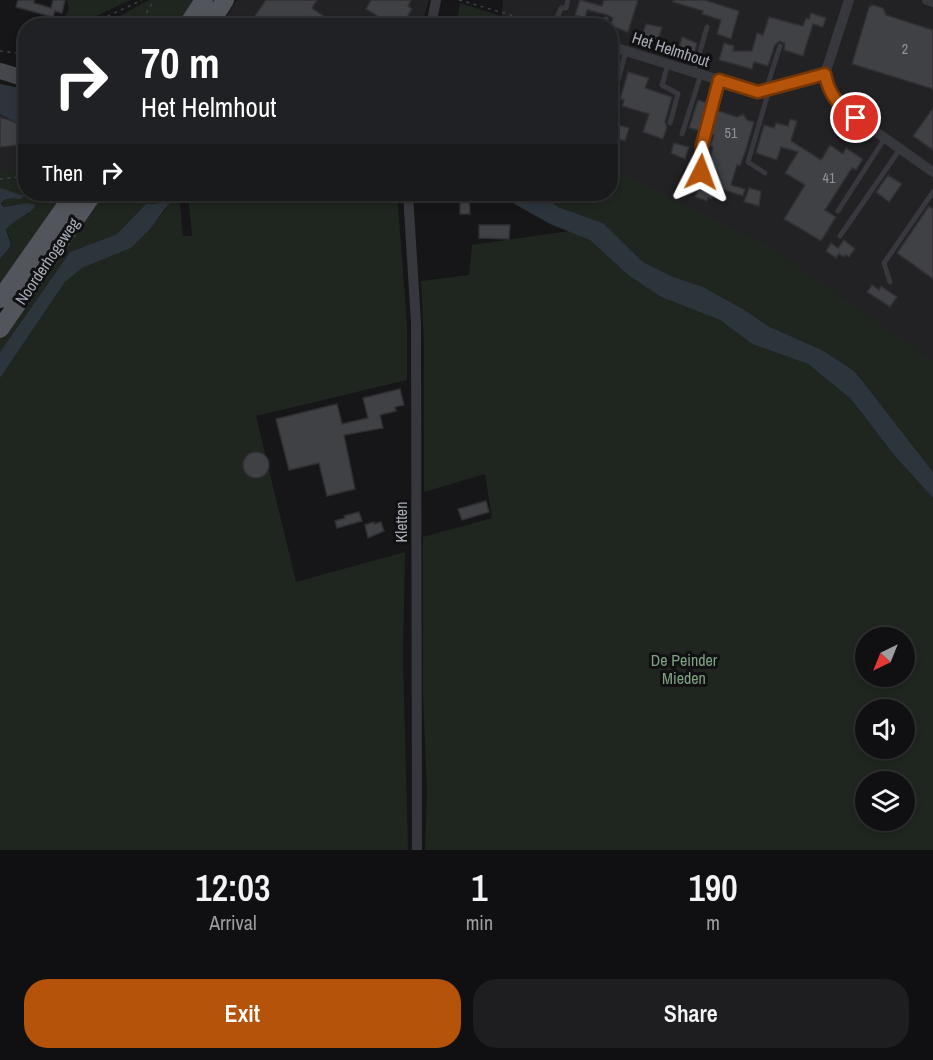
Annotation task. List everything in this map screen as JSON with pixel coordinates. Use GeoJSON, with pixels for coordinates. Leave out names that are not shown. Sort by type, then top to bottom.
{"type":"FeatureCollection","features":[{"type":"Feature","properties":{"kind":"main road"},"geometry":{"type":"LineString","coordinates":[[192,18],[204,0]]}},
{"type":"Feature","properties":{"kind":"main road"},"geometry":{"type":"LineString","coordinates":[[213,18],[225,0]]}},
{"type":"Feature","properties":{"kind":"main road"},"geometry":{"type":"LineString","coordinates":[[0,71],[18,77]]}},
{"type":"Feature","properties":{"kind":"main road","name":"Noorderhogeweg"},"geometry":{"type":"LineString","coordinates":[[0,299],[69,201]]}},
{"type":"Feature","properties":{"kind":"main road","name":"Noorderhogeweg"},"geometry":{"type":"LineString","coordinates":[[0,329],[88,201]]}},
{"type":"Feature","properties":{"kind":"street"},"geometry":{"type":"LineString","coordinates":[[432,18],[436,0]]}},
{"type":"Feature","properties":{"kind":"street"},"geometry":{"type":"LineString","coordinates":[[849,0],[825,74],[832,97],[841,107],[933,172]]}},
{"type":"Feature","properties":{"kind":"street"},"geometry":{"type":"LineString","coordinates":[[927,0],[933,2]]}},
{"type":"Feature","properties":{"kind":"street","name":"Het Helmhout"},"geometry":{"type":"LineString","coordinates":[[618,48],[758,92],[825,74]]}},
{"type":"Feature","properties":{"kind":"street","name":"Kletten"},"geometry":{"type":"LineString","coordinates":[[408,201],[416,323],[417,850]]}},
{"type":"Feature","properties":{"kind":"lane"},"geometry":{"type":"LineString","coordinates":[[557,18],[561,8],[566,8],[568,0]]}},
{"type":"Feature","properties":{"kind":"lane"},"geometry":{"type":"LineString","coordinates":[[682,134],[707,27]]}},
{"type":"Feature","properties":{"kind":"lane"},"geometry":{"type":"LineString","coordinates":[[765,173],[748,162],[780,46]]}},
{"type":"Feature","properties":{"kind":"lane"},"geometry":{"type":"LineString","coordinates":[[618,80],[626,51]]}},
{"type":"Feature","properties":{"kind":"lane"},"geometry":{"type":"LineString","coordinates":[[668,64],[662,85],[678,94],[670,123]]}},
{"type":"Feature","properties":{"kind":"lane"},"geometry":{"type":"LineString","coordinates":[[701,172],[702,145],[719,80]]}},
{"type":"Feature","properties":{"kind":"lane"},"geometry":{"type":"LineString","coordinates":[[838,211],[885,138]]}},
{"type":"Feature","properties":{"kind":"lane"},"geometry":{"type":"LineString","coordinates":[[840,236],[900,149]]}},
{"type":"Feature","properties":{"kind":"lane"},"geometry":{"type":"LineString","coordinates":[[890,282],[884,263],[933,192]]}},
{"type":"Feature","properties":{"kind":"path"},"geometry":{"type":"LineString","coordinates":[[104,18],[142,0]]}},
{"type":"Feature","properties":{"kind":"path"},"geometry":{"type":"LineString","coordinates":[[144,18],[154,0]]}},
{"type":"Feature","properties":{"kind":"path"},"geometry":{"type":"LineString","coordinates":[[459,0],[521,18]]}},
{"type":"Feature","properties":{"kind":"path"},"geometry":{"type":"LineString","coordinates":[[0,51],[16,53],[18,49]]}},
{"type":"Feature","properties":{"kind":"path"},"geometry":{"type":"LineString","coordinates":[[0,179],[18,177]]}},
{"type":"Feature","properties":{"kind":"shaded area"},"geometry":{"type":"Polygon","coordinates":[[[237,0],[429,0],[424,18],[225,18],[237,0]]]}},
{"type":"Feature","properties":{"kind":"shaded area"},"geometry":{"type":"Polygon","coordinates":[[[503,0],[933,0],[933,380],[618,187],[618,18],[502,18],[503,0]]]}},
{"type":"Feature","properties":{"kind":"shaded area"},"geometry":{"type":"Polygon","coordinates":[[[0,84],[18,88],[18,123],[0,114],[0,84]]]}},
{"type":"Feature","properties":{"kind":"shaded area"},"geometry":{"type":"Polygon","coordinates":[[[0,110],[18,119],[18,197],[0,203],[0,110]]]}},
{"type":"Feature","properties":{"kind":"shaded area"},"geometry":{"type":"Polygon","coordinates":[[[0,188],[18,194],[18,199],[10,198],[2,201],[1,204],[4,207],[28,203],[36,205],[6,230],[10,245],[0,259],[0,188]]]}},
{"type":"Feature","properties":{"kind":"shaded area"},"geometry":{"type":"Polygon","coordinates":[[[160,201],[172,201],[151,228],[131,248],[82,268],[65,282],[0,378],[0,352],[70,252],[117,234],[146,204],[156,204],[160,201]]]}},
{"type":"Feature","properties":{"kind":"shaded area"},"geometry":{"type":"Polygon","coordinates":[[[550,201],[558,207],[603,223],[643,262],[671,276],[703,287],[770,327],[822,350],[854,371],[933,472],[933,498],[894,455],[851,399],[808,364],[752,344],[720,320],[661,297],[628,275],[590,240],[550,224],[511,202],[550,201]]]}},
{"type":"Feature","properties":{"kind":"green space"},"geometry":{"type":"Polygon","coordinates":[[[67,0],[130,0],[92,18],[59,18],[66,15],[69,9],[67,0]]]}},
{"type":"Feature","properties":{"kind":"green space"},"geometry":{"type":"Polygon","coordinates":[[[149,0],[198,0],[186,18],[116,18],[149,0]]]}},
{"type":"Feature","properties":{"kind":"green space"},"geometry":{"type":"Polygon","coordinates":[[[460,3],[507,18],[457,18],[460,3]]]}},
{"type":"Feature","properties":{"kind":"green space"},"geometry":{"type":"Polygon","coordinates":[[[18,170],[18,197],[0,188],[0,171],[18,170]]]}},
{"type":"Feature","properties":{"kind":"green space"},"geometry":{"type":"Polygon","coordinates":[[[618,171],[763,242],[933,361],[933,472],[854,371],[822,350],[770,327],[703,287],[671,276],[643,262],[603,223],[558,207],[550,201],[618,201],[618,171]]]}},
{"type":"Feature","properties":{"kind":"green space"},"geometry":{"type":"Polygon","coordinates":[[[6,199],[61,201],[0,289],[0,259],[11,245],[6,230],[14,220],[29,214],[28,203],[2,206],[6,199]]]}},
{"type":"Feature","properties":{"kind":"green space"},"geometry":{"type":"Polygon","coordinates":[[[94,201],[160,201],[156,204],[146,204],[117,234],[70,252],[0,352],[0,339],[94,201]]]}},
{"type":"Feature","properties":{"kind":"green space"},"geometry":{"type":"Polygon","coordinates":[[[172,201],[180,201],[183,236],[192,236],[189,201],[398,201],[407,324],[407,380],[256,416],[296,582],[405,552],[403,659],[408,850],[0,850],[0,378],[65,282],[82,268],[131,248],[151,228],[172,201]]]}},
{"type":"Feature","properties":{"kind":"green space","name":"De Peinder Mieden"},"geometry":{"type":"Polygon","coordinates":[[[570,231],[590,240],[628,275],[661,297],[720,320],[752,344],[808,364],[851,399],[894,455],[933,498],[933,850],[425,850],[427,792],[423,696],[423,537],[492,518],[485,474],[424,492],[424,344],[421,281],[469,275],[472,245],[570,231]]]}},
{"type":"Feature","properties":{"kind":"building"},"geometry":{"type":"Polygon","coordinates":[[[18,0],[34,0],[34,3],[51,8],[53,0],[65,0],[62,13],[55,11],[53,17],[16,7],[18,0]]]}},
{"type":"Feature","properties":{"kind":"building"},"geometry":{"type":"Polygon","coordinates":[[[266,0],[317,0],[312,8],[326,18],[253,18],[266,0]]]}},
{"type":"Feature","properties":{"kind":"building"},"geometry":{"type":"Polygon","coordinates":[[[371,0],[411,0],[408,6],[412,9],[407,18],[381,18],[366,9],[371,0]]]}},
{"type":"Feature","properties":{"kind":"building"},"geometry":{"type":"Polygon","coordinates":[[[580,0],[602,6],[604,0],[638,0],[628,32],[618,29],[618,18],[587,10],[585,18],[575,15],[580,0]]]}},
{"type":"Feature","properties":{"kind":"building"},"geometry":{"type":"Polygon","coordinates":[[[673,0],[705,0],[739,11],[731,39],[717,34],[721,20],[702,14],[703,11],[673,2],[673,0]]]}},
{"type":"Feature","properties":{"kind":"building"},"geometry":{"type":"Polygon","coordinates":[[[873,5],[883,8],[886,15],[933,30],[933,89],[852,64],[869,7],[873,5]]]}},
{"type":"Feature","properties":{"kind":"building"},"geometry":{"type":"Polygon","coordinates":[[[811,13],[826,18],[823,27],[813,24],[803,56],[784,50],[785,44],[780,41],[775,45],[768,66],[754,62],[752,69],[719,60],[724,43],[734,46],[733,51],[752,51],[757,33],[763,35],[769,17],[803,26],[811,13]]]}},
{"type":"Feature","properties":{"kind":"building"},"geometry":{"type":"Polygon","coordinates":[[[646,24],[662,27],[658,41],[642,35],[646,24]]]}},
{"type":"Feature","properties":{"kind":"building"},"geometry":{"type":"Polygon","coordinates":[[[682,37],[697,43],[695,52],[689,51],[688,55],[678,51],[682,37]]]}},
{"type":"Feature","properties":{"kind":"building"},"geometry":{"type":"Polygon","coordinates":[[[628,72],[649,78],[645,88],[672,97],[663,139],[643,132],[649,114],[622,106],[624,100],[620,99],[628,72]]]}},
{"type":"Feature","properties":{"kind":"building"},"geometry":{"type":"Polygon","coordinates":[[[698,100],[708,103],[701,131],[689,128],[698,100]]]}},
{"type":"Feature","properties":{"kind":"building"},"geometry":{"type":"Polygon","coordinates":[[[933,108],[933,150],[913,136],[933,108]]]}},
{"type":"Feature","properties":{"kind":"building"},"geometry":{"type":"Polygon","coordinates":[[[716,110],[737,117],[743,114],[747,120],[754,122],[746,150],[740,166],[737,165],[731,185],[745,189],[743,196],[715,187],[712,199],[708,198],[707,201],[695,197],[713,147],[710,146],[714,135],[710,134],[716,110]]]}},
{"type":"Feature","properties":{"kind":"building"},"geometry":{"type":"Polygon","coordinates":[[[0,117],[18,125],[18,145],[0,147],[0,117]]]}},
{"type":"Feature","properties":{"kind":"building"},"geometry":{"type":"Polygon","coordinates":[[[790,119],[797,121],[791,141],[821,160],[830,145],[843,154],[846,148],[863,159],[856,170],[852,168],[825,210],[836,217],[821,241],[784,219],[805,185],[785,173],[798,152],[781,147],[777,160],[756,153],[764,125],[774,128],[776,123],[788,126],[790,119]]]}},
{"type":"Feature","properties":{"kind":"building"},"geometry":{"type":"Polygon","coordinates":[[[618,125],[629,128],[625,141],[618,139],[618,125]]]}},
{"type":"Feature","properties":{"kind":"building"},"geometry":{"type":"Polygon","coordinates":[[[674,143],[689,147],[685,159],[671,153],[674,143]]]}},
{"type":"Feature","properties":{"kind":"building"},"geometry":{"type":"Polygon","coordinates":[[[888,175],[902,184],[889,202],[876,192],[888,175]]]}},
{"type":"Feature","properties":{"kind":"building"},"geometry":{"type":"Polygon","coordinates":[[[749,188],[761,191],[759,206],[744,202],[749,188]]]}},
{"type":"Feature","properties":{"kind":"building"},"geometry":{"type":"Polygon","coordinates":[[[460,201],[469,201],[470,214],[460,214],[460,201]]]}},
{"type":"Feature","properties":{"kind":"building"},"geometry":{"type":"Polygon","coordinates":[[[929,206],[933,209],[933,279],[897,253],[929,206]]]}},
{"type":"Feature","properties":{"kind":"building"},"geometry":{"type":"Polygon","coordinates":[[[479,225],[510,225],[509,239],[479,238],[479,225]]]}},
{"type":"Feature","properties":{"kind":"building"},"geometry":{"type":"Polygon","coordinates":[[[844,240],[855,249],[849,257],[839,254],[836,258],[826,251],[831,243],[838,248],[844,240]]]}},
{"type":"Feature","properties":{"kind":"building"},"geometry":{"type":"Polygon","coordinates":[[[872,285],[879,290],[881,286],[897,297],[890,307],[867,292],[872,285]]]}},
{"type":"Feature","properties":{"kind":"building"},"geometry":{"type":"Polygon","coordinates":[[[400,389],[404,405],[395,407],[396,411],[380,415],[383,428],[344,435],[355,489],[327,496],[319,463],[289,470],[276,419],[337,404],[342,424],[368,418],[363,398],[400,389]]]}},
{"type":"Feature","properties":{"kind":"building"},"geometry":{"type":"Polygon","coordinates":[[[256,452],[265,456],[269,465],[265,474],[256,478],[247,474],[243,465],[247,456],[256,452]]]}},
{"type":"Feature","properties":{"kind":"building"},"geometry":{"type":"Polygon","coordinates":[[[486,501],[489,512],[462,520],[458,509],[486,501]]]}},
{"type":"Feature","properties":{"kind":"building"},"geometry":{"type":"Polygon","coordinates":[[[359,512],[362,521],[337,528],[335,521],[359,512]]]}},
{"type":"Feature","properties":{"kind":"building"},"geometry":{"type":"Polygon","coordinates":[[[374,522],[374,524],[381,522],[384,531],[368,538],[365,525],[374,522]]]}},
{"type":"Feature","properties":{"kind":"route"},"geometry":{"type":"LineString","coordinates":[[701,172],[702,145],[719,80],[765,92],[825,74],[832,97],[856,118]]}}]}
